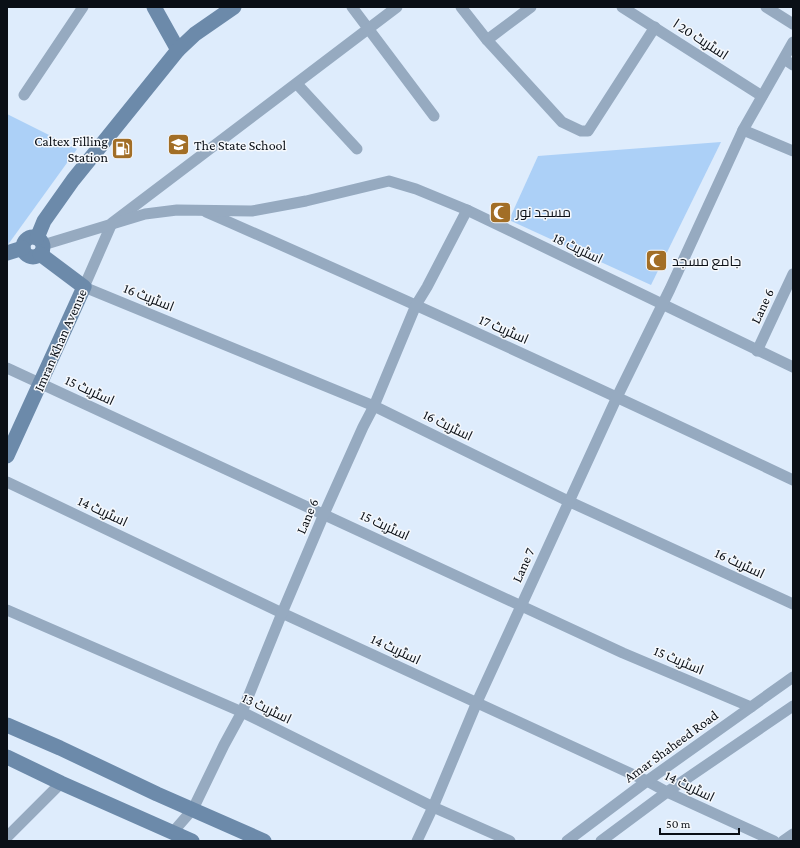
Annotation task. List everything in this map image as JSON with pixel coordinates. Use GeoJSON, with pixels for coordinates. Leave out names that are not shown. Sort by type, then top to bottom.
{"type":"FeatureCollection","features":[{"type":"Feature","properties":{"kind":"main road"},"geometry":{"type":"LineString","coordinates":[[154,7],[178,50]]}},
{"type":"Feature","properties":{"kind":"main road"},"geometry":{"type":"LineString","coordinates":[[7,252],[23,248],[25,253],[31,257],[34,257],[40,246],[44,221],[73,180],[178,50],[195,34],[234,7]]}},
{"type":"Feature","properties":{"kind":"main road"},"geometry":{"type":"LineString","coordinates":[[40,246],[84,287]]}},
{"type":"Feature","properties":{"kind":"main road","name":"Imran Khan Avenue"},"geometry":{"type":"LineString","coordinates":[[7,456],[84,287]]}},
{"type":"Feature","properties":{"kind":"main road"},"geometry":{"type":"LineString","coordinates":[[7,725],[264,841]]}},
{"type":"Feature","properties":{"kind":"main road"},"geometry":{"type":"LineString","coordinates":[[7,756],[61,783],[192,841]]}},
{"type":"Feature","properties":{"kind":"street"},"geometry":{"type":"LineString","coordinates":[[24,95],[83,7]]}},
{"type":"Feature","properties":{"kind":"street"},"geometry":{"type":"LineString","coordinates":[[352,7],[370,28],[434,116]]}},
{"type":"Feature","properties":{"kind":"street"},"geometry":{"type":"LineString","coordinates":[[112,223],[397,7]]}},
{"type":"Feature","properties":{"kind":"street"},"geometry":{"type":"LineString","coordinates":[[461,7],[488,40],[562,122],[581,131],[588,131],[655,27]]}},
{"type":"Feature","properties":{"kind":"street"},"geometry":{"type":"LineString","coordinates":[[488,40],[531,7]]}},
{"type":"Feature","properties":{"kind":"street","name":"اسٹریٹ 20 ا"},"geometry":{"type":"LineString","coordinates":[[622,7],[762,96]]}},
{"type":"Feature","properties":{"kind":"street"},"geometry":{"type":"LineString","coordinates":[[766,7],[793,24]]}},
{"type":"Feature","properties":{"kind":"street","name":"Lane 7"},"geometry":{"type":"LineString","coordinates":[[417,841],[433,807],[477,702],[568,501],[662,305],[743,130],[762,96],[788,62],[793,42]]}},
{"type":"Feature","properties":{"kind":"street"},"geometry":{"type":"LineString","coordinates":[[297,84],[356,150]]}},
{"type":"Feature","properties":{"kind":"street"},"geometry":{"type":"LineString","coordinates":[[743,130],[793,151]]}},
{"type":"Feature","properties":{"kind":"street","name":"اسٹریٹ 18"},"geometry":{"type":"LineString","coordinates":[[40,246],[145,214],[177,210],[252,211],[306,201],[389,181],[416,189],[467,210],[793,367]]}},
{"type":"Feature","properties":{"kind":"street","name":"اسٹریٹ 17"},"geometry":{"type":"LineString","coordinates":[[200,210],[416,305],[793,480]]}},
{"type":"Feature","properties":{"kind":"street","name":"Lane 6"},"geometry":{"type":"LineString","coordinates":[[173,832],[193,809],[242,712],[282,612],[324,514],[374,406],[416,305],[427,288],[467,210]]}},
{"type":"Feature","properties":{"kind":"street","name":"Imran Khan Avenue"},"geometry":{"type":"LineString","coordinates":[[84,287],[112,223]]}},
{"type":"Feature","properties":{"kind":"street","name":"Lane 6"},"geometry":{"type":"LineString","coordinates":[[757,350],[793,274]]}},
{"type":"Feature","properties":{"kind":"street","name":"اسٹریٹ 16"},"geometry":{"type":"LineString","coordinates":[[84,287],[374,406],[568,501],[793,604]]}},
{"type":"Feature","properties":{"kind":"street","name":"اسٹریٹ 15"},"geometry":{"type":"LineString","coordinates":[[7,368],[623,653],[751,707]]}},
{"type":"Feature","properties":{"kind":"street","name":"اسٹریٹ 14"},"geometry":{"type":"LineString","coordinates":[[7,482],[774,841]]}},
{"type":"Feature","properties":{"kind":"street","name":"اسٹریٹ 13"},"geometry":{"type":"LineString","coordinates":[[7,610],[242,712],[433,807],[510,841]]}},
{"type":"Feature","properties":{"kind":"street","name":"Amar Shaheed Road"},"geometry":{"type":"LineString","coordinates":[[567,841],[647,781],[793,677]]}},
{"type":"Feature","properties":{"kind":"street"},"geometry":{"type":"LineString","coordinates":[[601,841],[667,792],[793,706]]}},
{"type":"Feature","properties":{"kind":"street"},"geometry":{"type":"LineString","coordinates":[[7,838],[61,783]]}},
{"type":"Feature","properties":{"kind":"street"},"geometry":{"type":"LineString","coordinates":[[783,841],[793,834]]}},
{"type":"Feature","properties":{"kind":"shaded area"},"geometry":{"type":"Polygon","coordinates":[[[7,114],[77,149],[7,246],[7,114]]]}},
{"type":"Feature","properties":{"kind":"shaded area"},"geometry":{"type":"Polygon","coordinates":[[[721,142],[651,285],[509,220],[538,156],[721,142]]]}},
{"type":"Feature","properties":{"kind":"place","name":"The State School"},"geometry":{"type":"Point","coordinates":[178,145]}},
{"type":"Feature","properties":{"kind":"place","name":"Caltex Filling Station"},"geometry":{"type":"Point","coordinates":[123,149]}},
{"type":"Feature","properties":{"kind":"place","name":"مسجد نور"},"geometry":{"type":"Point","coordinates":[500,212]}},
{"type":"Feature","properties":{"kind":"place","name":"جامع مسجد"},"geometry":{"type":"Point","coordinates":[656,261]}}]}
